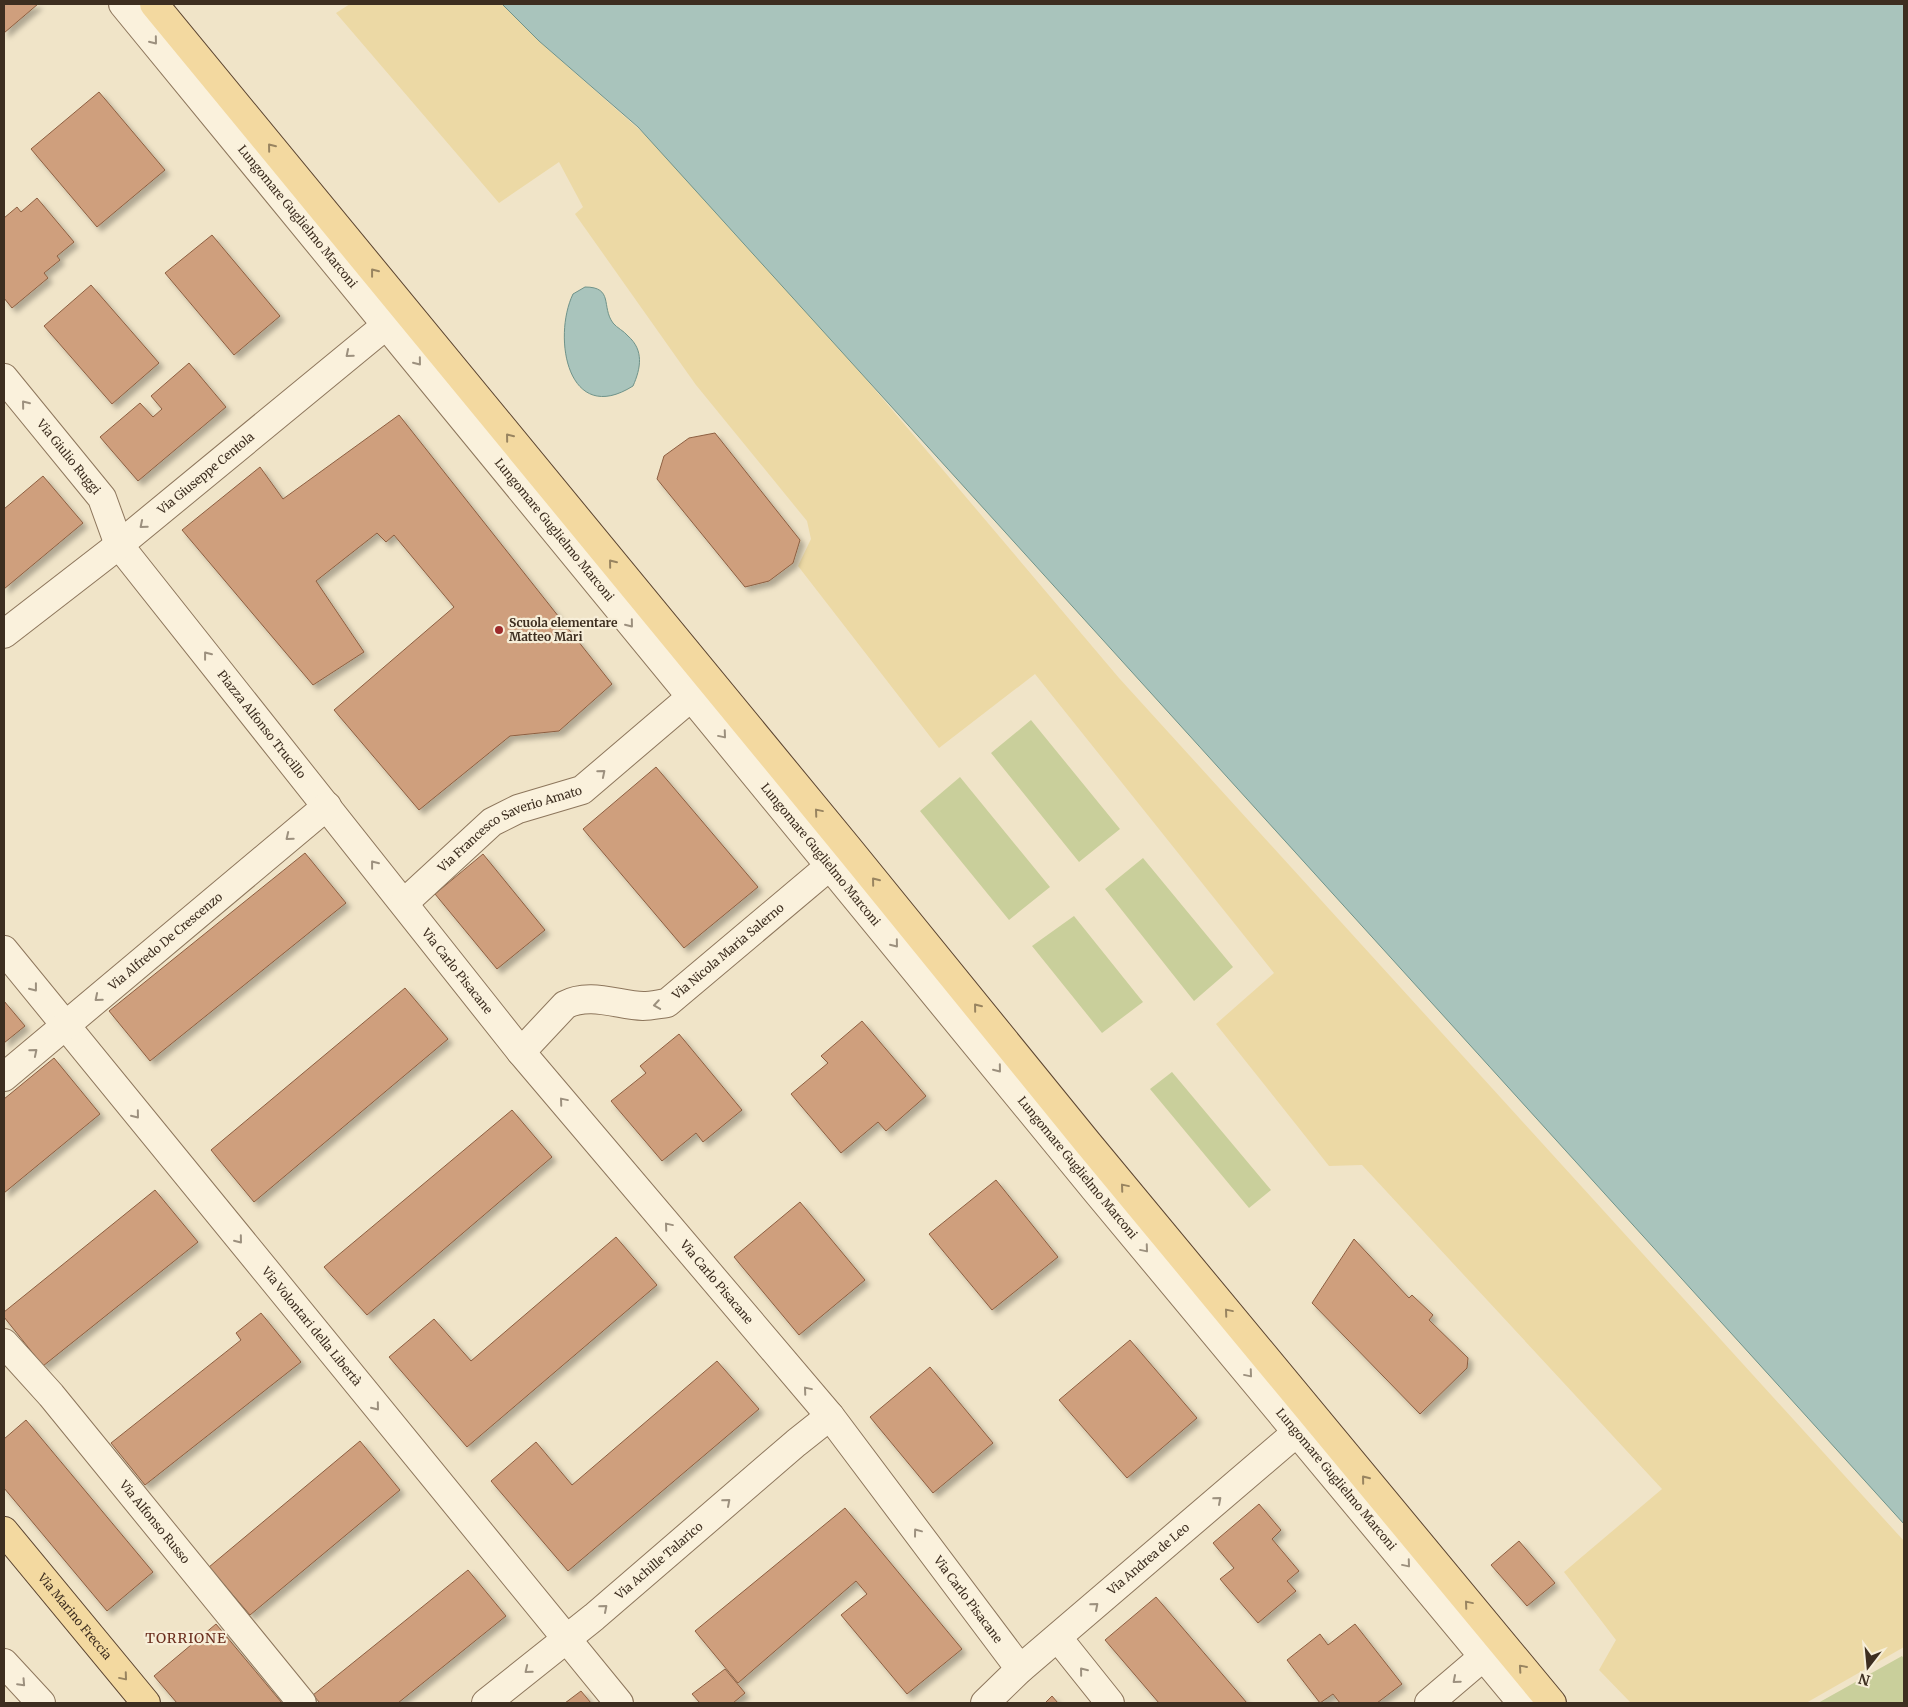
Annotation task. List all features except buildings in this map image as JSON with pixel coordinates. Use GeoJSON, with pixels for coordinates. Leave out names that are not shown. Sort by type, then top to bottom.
{"type":"FeatureCollection","features":[{"type":"Feature","properties":{"kind":"main road","name":"Lungomare Guglielmo Marconi"},"geometry":{"type":"LineString","coordinates":[[154,4],[396,317],[1306,1425],[1491,1649],[1552,1703]]}},
{"type":"Feature","properties":{"kind":"main road","name":"Via Marino Freccia"},"geometry":{"type":"LineString","coordinates":[[4,1532],[146,1703]]}},
{"type":"Feature","properties":{"kind":"street","name":"Lungomare Guglielmo Marconi"},"geometry":{"type":"LineString","coordinates":[[123,4],[396,317]]}},
{"type":"Feature","properties":{"kind":"street","name":"Via Giuseppe Centola"},"geometry":{"type":"LineString","coordinates":[[4,634],[119,545],[396,317]]}},
{"type":"Feature","properties":{"kind":"street","name":"Via Giulio Ruggi"},"geometry":{"type":"LineString","coordinates":[[4,378],[102,498],[119,545]]}},
{"type":"Feature","properties":{"kind":"street","name":"Piazza Alfonso Trucillo"},"geometry":{"type":"LineString","coordinates":[[119,545],[404,903]]}},
{"type":"Feature","properties":{"kind":"street","name":"Via Francesco Saverio Amato"},"geometry":{"type":"LineString","coordinates":[[404,903],[492,822],[518,809],[582,790],[701,689]]}},
{"type":"Feature","properties":{"kind":"street","name":"Via Alfredo De Crescenzo"},"geometry":{"type":"LineString","coordinates":[[4,1077],[327,806]]}},
{"type":"Feature","properties":{"kind":"street","name":"Via Nicola Maria Salerno"},"geometry":{"type":"LineString","coordinates":[[521,1052],[565,1005],[574,1000],[608,1000],[646,1006],[667,1003],[840,858]]}},
{"type":"Feature","properties":{"kind":"street","name":"Via Carlo Pisacane"},"geometry":{"type":"LineString","coordinates":[[404,903],[521,1052],[830,1416],[1020,1669]]}},
{"type":"Feature","properties":{"kind":"street","name":"Via Volontari della Libertà"},"geometry":{"type":"LineString","coordinates":[[4,950],[64,1026],[619,1703]]}},
{"type":"Feature","properties":{"kind":"street","name":"Via Alfonso Russo"},"geometry":{"type":"LineString","coordinates":[[4,1343],[51,1395],[302,1703]]}},
{"type":"Feature","properties":{"kind":"street","name":"Via Achille Talarico"},"geometry":{"type":"LineString","coordinates":[[486,1703],[566,1640],[796,1442],[830,1416]]}},
{"type":"Feature","properties":{"kind":"street","name":"Via Andrea de Leo"},"geometry":{"type":"LineString","coordinates":[[985,1703],[1020,1669],[1306,1425]]}},
{"type":"Feature","properties":{"kind":"street"},"geometry":{"type":"LineString","coordinates":[[1058,1638],[1110,1703]]}},
{"type":"Feature","properties":{"kind":"street","name":"Lungomare Guglielmo Marconi"},"geometry":{"type":"LineString","coordinates":[[1491,1649],[1522,1703]]}},
{"type":"Feature","properties":{"kind":"street"},"geometry":{"type":"LineString","coordinates":[[1429,1703],[1491,1649]]}},
{"type":"Feature","properties":{"kind":"street"},"geometry":{"type":"LineString","coordinates":[[4,1663],[41,1703]]}},
{"type":"Feature","properties":{"kind":"green space"},"geometry":{"type":"Polygon","coordinates":[[[1031,720],[1120,829],[1079,862],[991,753],[1031,720]]]}},
{"type":"Feature","properties":{"kind":"green space"},"geometry":{"type":"Polygon","coordinates":[[[960,777],[1050,887],[1009,920],[920,811],[960,777]]]}},
{"type":"Feature","properties":{"kind":"green space"},"geometry":{"type":"Polygon","coordinates":[[[1143,858],[1233,967],[1194,1001],[1105,889],[1143,858]]]}},
{"type":"Feature","properties":{"kind":"green space"},"geometry":{"type":"Polygon","coordinates":[[[1074,916],[1143,1002],[1102,1033],[1032,946],[1074,916]]]}},
{"type":"Feature","properties":{"kind":"green space"},"geometry":{"type":"Polygon","coordinates":[[[1172,1072],[1271,1190],[1249,1208],[1150,1089],[1172,1072]]]}},
{"type":"Feature","properties":{"kind":"green space"},"geometry":{"type":"Polygon","coordinates":[[[1902,1656],[1904,1659],[1904,1703],[1818,1703],[1902,1656]]]}},
{"type":"Feature","properties":{"kind":"sand"},"geometry":{"type":"Polygon","coordinates":[[[350,4],[502,4],[539,41],[702,185],[1119,678],[1904,1541],[1904,1647],[1806,1703],[1631,1703],[1599,1670],[1616,1640],[1564,1572],[1662,1489],[1362,1165],[1329,1166],[1216,1024],[1274,973],[1035,674],[939,748],[798,566],[811,539],[807,521],[696,385],[575,214],[583,207],[559,162],[499,203],[336,13],[350,4]]]}},
{"type":"Feature","properties":{"kind":"water"},"geometry":{"type":"Polygon","coordinates":[[[502,4],[1904,4],[1904,1524],[638,127],[539,41],[502,4]]]}},
{"type":"Feature","properties":{"kind":"water"},"geometry":{"type":"Polygon","coordinates":[[[585,287],[600,290],[613,323],[633,341],[639,353],[638,373],[633,386],[611,396],[593,395],[580,387],[571,372],[566,353],[564,333],[567,312],[573,294],[585,287]]]}},
{"type":"Feature","properties":{"kind":"place","name":"Scuola elementare Matteo Mari"},"geometry":{"type":"Point","coordinates":[499,630]}},
{"type":"Feature","properties":{"kind":"district","name":"TORRIONE"},"geometry":{"type":"Point","coordinates":[186,1638]}}]}
